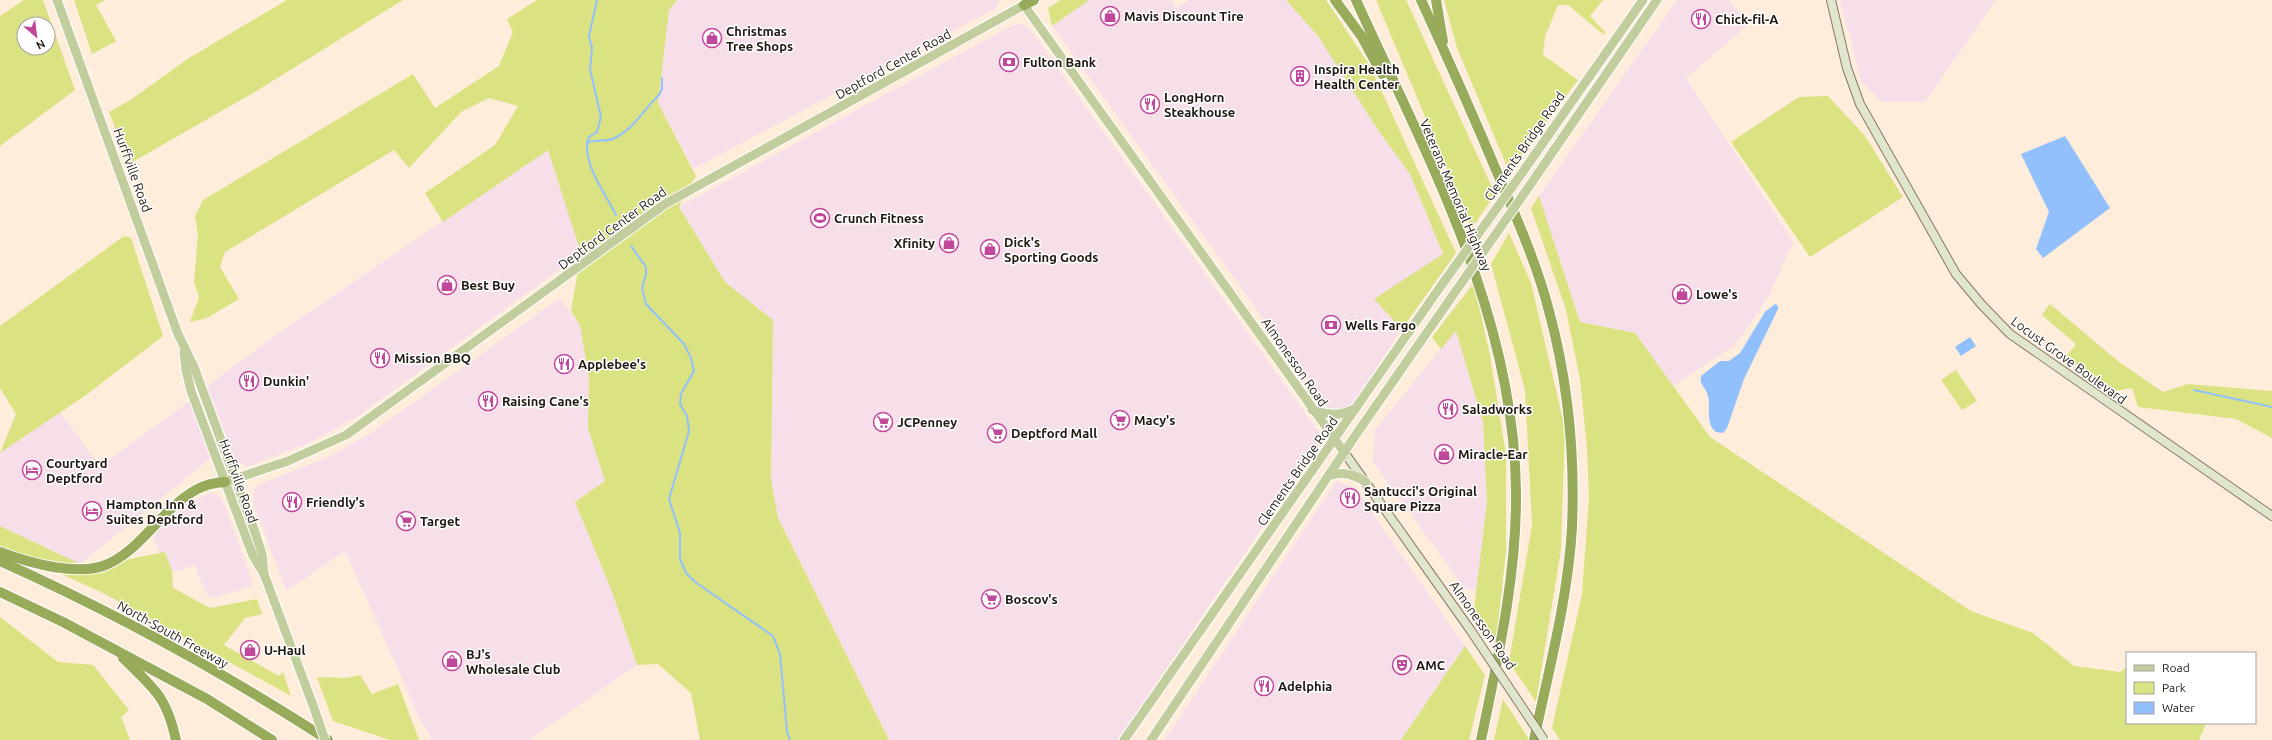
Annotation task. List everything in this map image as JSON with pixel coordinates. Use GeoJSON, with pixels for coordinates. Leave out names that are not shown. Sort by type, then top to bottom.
{"type":"FeatureCollection","features":[{"type":"Feature","properties":{"kind":"highway"},"geometry":{"type":"LineString","coordinates":[[1022,3],[1034,0]]}},
{"type":"Feature","properties":{"kind":"highway"},"geometry":{"type":"LineString","coordinates":[[1335,0],[1362,37],[1384,78],[1395,86]]}},
{"type":"Feature","properties":{"kind":"highway","name":"Veterans Memorial Highway"},"geometry":{"type":"LineString","coordinates":[[1356,0],[1461,233],[1477,275],[1495,336],[1512,427],[1516,489],[1511,576],[1502,634],[1481,740]]}},
{"type":"Feature","properties":{"kind":"highway"},"geometry":{"type":"LineString","coordinates":[[1421,0],[1533,259],[1550,313],[1568,406],[1572,488],[1568,569],[1562,610],[1534,740]]}},
{"type":"Feature","properties":{"kind":"highway"},"geometry":{"type":"LineString","coordinates":[[1436,0],[1443,34],[1444,51]]}},
{"type":"Feature","properties":{"kind":"highway"},"geometry":{"type":"LineString","coordinates":[[0,552],[57,567],[81,570],[96,568],[110,563],[125,553],[185,496],[210,483],[225,482]]}},
{"type":"Feature","properties":{"kind":"highway","name":"North-South Freeway"},"geometry":{"type":"LineString","coordinates":[[0,561],[81,599],[171,645],[327,740]]}},
{"type":"Feature","properties":{"kind":"highway"},"geometry":{"type":"LineString","coordinates":[[0,592],[63,622],[207,699],[272,740]]}},
{"type":"Feature","properties":{"kind":"highway"},"geometry":{"type":"LineString","coordinates":[[116,651],[158,693],[172,723],[176,740]]}},
{"type":"Feature","properties":{"kind":"main road","name":"Hurffville Road"},"geometry":{"type":"LineString","coordinates":[[57,0],[184,349],[194,367],[236,480],[262,554],[264,574]]}},
{"type":"Feature","properties":{"kind":"main road","name":"Clements Bridge Road"},"geometry":{"type":"LineString","coordinates":[[1124,740],[1358,408],[1443,283],[1643,0]]}},
{"type":"Feature","properties":{"kind":"main road","name":"Clements Bridge Road"},"geometry":{"type":"LineString","coordinates":[[1151,740],[1344,452],[1657,0]]}},
{"type":"Feature","properties":{"kind":"main road","name":"Almonesson Road"},"geometry":{"type":"LineString","coordinates":[[1022,3],[1312,410],[1344,452]]}},
{"type":"Feature","properties":{"kind":"main road","name":"Deptford Center Road"},"geometry":{"type":"LineString","coordinates":[[225,482],[236,480],[313,451],[346,435],[585,264],[665,204],[1022,3]]}},
{"type":"Feature","properties":{"kind":"main road","name":"Hurffville Road"},"geometry":{"type":"LineString","coordinates":[[184,349],[186,370],[191,391],[253,556],[264,574],[327,740]]}},
{"type":"Feature","properties":{"kind":"main road"},"geometry":{"type":"LineString","coordinates":[[1312,410],[1334,416],[1345,414],[1358,408]]}},
{"type":"Feature","properties":{"kind":"main road"},"geometry":{"type":"LineString","coordinates":[[1328,476],[1339,473],[1349,473],[1366,482]]}},
{"type":"Feature","properties":{"kind":"street","name":"Locust Grove Boulevard"},"geometry":{"type":"LineString","coordinates":[[1831,0],[1847,68],[1860,104],[1956,274],[1981,304],[2010,334],[2272,516]]}},
{"type":"Feature","properties":{"kind":"street","name":"Almonesson Road"},"geometry":{"type":"LineString","coordinates":[[1344,452],[1469,628],[1544,740]]}},
{"type":"Feature","properties":{"kind":"shaded area"},"geometry":{"type":"Polygon","coordinates":[[[677,0],[1000,0],[996,8],[693,169],[658,103],[669,10],[677,0]]]}},
{"type":"Feature","properties":{"kind":"shaded area"},"geometry":{"type":"Polygon","coordinates":[[[1089,0],[1170,0],[1176,8],[1189,0],[1286,0],[1318,36],[1378,130],[1410,174],[1443,255],[1375,299],[1402,329],[1350,408],[1331,412],[1052,26],[1089,0]]]}},
{"type":"Feature","properties":{"kind":"shaded area"},"geometry":{"type":"Polygon","coordinates":[[[1677,0],[1729,0],[1749,24],[1686,78],[1793,242],[1768,298],[1735,345],[1673,386],[1635,333],[1580,322],[1539,196],[1677,0]]]}},
{"type":"Feature","properties":{"kind":"shaded area"},"geometry":{"type":"Polygon","coordinates":[[[1840,0],[1996,0],[1925,102],[1882,102],[1861,81],[1840,0]]]}},
{"type":"Feature","properties":{"kind":"shaded area","name":"Deptford Mall"},"geometry":{"type":"Polygon","coordinates":[[[1019,23],[1028,27],[1323,438],[1118,740],[889,740],[778,518],[771,479],[773,320],[725,282],[679,207],[1009,27],[1019,23]]]}},
{"type":"Feature","properties":{"kind":"shaded area"},"geometry":{"type":"Polygon","coordinates":[[[548,150],[582,253],[358,416],[307,444],[245,467],[235,459],[207,386],[287,327],[548,150]]]}},
{"type":"Feature","properties":{"kind":"shaded area"},"geometry":{"type":"Polygon","coordinates":[[[560,298],[580,325],[589,379],[588,428],[605,481],[575,502],[611,589],[637,665],[528,740],[432,740],[419,717],[345,551],[286,591],[253,502],[255,486],[328,457],[368,435],[560,298]]]}},
{"type":"Feature","properties":{"kind":"shaded area"},"geometry":{"type":"Polygon","coordinates":[[[1456,330],[1483,422],[1487,502],[1477,590],[1465,589],[1373,462],[1375,430],[1456,330]]]}},
{"type":"Feature","properties":{"kind":"shaded area"},"geometry":{"type":"Polygon","coordinates":[[[190,401],[211,458],[80,564],[0,526],[0,453],[60,412],[100,466],[190,401]]]}},
{"type":"Feature","properties":{"kind":"shaded area"},"geometry":{"type":"Polygon","coordinates":[[[1336,481],[1355,488],[1465,646],[1401,740],[1165,740],[1336,481]]]}},
{"type":"Feature","properties":{"kind":"shaded area"},"geometry":{"type":"Polygon","coordinates":[[[212,493],[220,497],[224,504],[254,586],[213,598],[207,595],[194,565],[178,571],[168,571],[153,536],[182,505],[212,493]]]}},
{"type":"Feature","properties":{"kind":"green space"},"geometry":{"type":"Polygon","coordinates":[[[24,0],[43,0],[49,16],[16,16],[16,56],[56,56],[56,37],[75,90],[0,146],[0,16],[24,0]]]}},
{"type":"Feature","properties":{"kind":"green space"},"geometry":{"type":"Polygon","coordinates":[[[74,0],[105,0],[96,5],[116,41],[92,54],[74,0]]]}},
{"type":"Feature","properties":{"kind":"green space"},"geometry":{"type":"Polygon","coordinates":[[[287,0],[403,0],[253,93],[129,164],[109,112],[129,101],[189,58],[287,0]]]}},
{"type":"Feature","properties":{"kind":"green space"},"geometry":{"type":"Polygon","coordinates":[[[537,0],[677,0],[669,10],[658,103],[696,176],[679,207],[725,282],[773,320],[771,479],[778,518],[889,740],[700,740],[691,693],[658,664],[637,665],[611,589],[575,502],[605,481],[588,428],[589,379],[580,325],[571,311],[581,253],[548,150],[443,222],[425,193],[495,145],[518,106],[489,98],[461,112],[409,168],[394,150],[225,252],[220,267],[239,299],[207,318],[190,322],[199,297],[194,282],[198,234],[195,216],[203,200],[413,74],[435,108],[499,66],[513,32],[507,19],[537,0]]]}},
{"type":"Feature","properties":{"kind":"green space"},"geometry":{"type":"Polygon","coordinates":[[[1061,0],[1089,0],[1052,26],[1048,8],[1061,0]]]}},
{"type":"Feature","properties":{"kind":"green space"},"geometry":{"type":"Polygon","coordinates":[[[1286,0],[1326,0],[1370,66],[1456,253],[1402,329],[1374,299],[1443,254],[1410,174],[1378,130],[1318,36],[1286,0]]]}},
{"type":"Feature","properties":{"kind":"green space"},"geometry":{"type":"Polygon","coordinates":[[[1376,0],[1406,0],[1495,194],[1472,228],[1376,0]]]}},
{"type":"Feature","properties":{"kind":"green space"},"geometry":{"type":"Polygon","coordinates":[[[1444,0],[1603,0],[1590,16],[1605,32],[1604,35],[1568,5],[1558,5],[1545,37],[1543,55],[1578,80],[1509,171],[1457,48],[1444,0]]]}},
{"type":"Feature","properties":{"kind":"green space"},"geometry":{"type":"Polygon","coordinates":[[[1828,96],[1865,136],[1903,197],[1810,257],[1731,142],[1799,97],[1828,96]]]}},
{"type":"Feature","properties":{"kind":"green space"},"geometry":{"type":"Polygon","coordinates":[[[1539,196],[1580,322],[1635,333],[1710,437],[1971,611],[2033,633],[2074,666],[2120,672],[2126,668],[2126,724],[2206,724],[2199,740],[1560,740],[1552,728],[1582,594],[1589,498],[1587,449],[1580,379],[1566,310],[1531,208],[1539,196]]]}},
{"type":"Feature","properties":{"kind":"green space"},"geometry":{"type":"Polygon","coordinates":[[[1509,233],[1531,283],[1565,429],[1561,550],[1536,702],[1509,662],[1532,525],[1525,390],[1491,264],[1509,233]]]}},
{"type":"Feature","properties":{"kind":"green space"},"geometry":{"type":"Polygon","coordinates":[[[124,236],[131,238],[163,336],[86,395],[0,453],[16,414],[0,388],[0,326],[124,236]]]}},
{"type":"Feature","properties":{"kind":"green space"},"geometry":{"type":"Polygon","coordinates":[[[1474,283],[1490,356],[1506,455],[1506,551],[1496,642],[1474,609],[1487,502],[1483,422],[1456,331],[1441,349],[1432,337],[1474,283]]]}},
{"type":"Feature","properties":{"kind":"green space"},"geometry":{"type":"Polygon","coordinates":[[[2050,304],[2119,362],[2163,392],[2188,384],[2272,391],[2272,438],[2236,419],[2138,407],[2132,388],[2115,391],[2066,357],[2076,344],[2042,315],[2050,304]]]}},
{"type":"Feature","properties":{"kind":"green space"},"geometry":{"type":"Polygon","coordinates":[[[1956,370],[1977,401],[1962,410],[1941,380],[1956,370]]]}},
{"type":"Feature","properties":{"kind":"green space"},"geometry":{"type":"Polygon","coordinates":[[[0,526],[101,574],[129,559],[165,552],[172,571],[173,588],[210,608],[257,599],[262,614],[245,618],[224,645],[279,676],[283,672],[291,696],[105,594],[0,546],[0,526]]]}},
{"type":"Feature","properties":{"kind":"green space"},"geometry":{"type":"Polygon","coordinates":[[[0,617],[58,662],[93,665],[129,710],[121,717],[130,740],[0,740],[0,617]]]}},
{"type":"Feature","properties":{"kind":"green space"},"geometry":{"type":"Polygon","coordinates":[[[1465,646],[1485,675],[1469,740],[1401,740],[1465,646]]]}},
{"type":"Feature","properties":{"kind":"green space"},"geometry":{"type":"Polygon","coordinates":[[[360,675],[372,694],[398,684],[419,740],[390,740],[333,721],[317,677],[347,678],[360,675]]]}},
{"type":"Feature","properties":{"kind":"green space"},"geometry":{"type":"Polygon","coordinates":[[[1503,699],[1529,739],[1528,740],[1494,740],[1503,699]]]}},
{"type":"Feature","properties":{"kind":"water"},"geometry":{"type":"Polygon","coordinates":[[[2065,136],[2110,208],[2043,258],[2036,249],[2049,212],[2021,154],[2065,136]]]}},
{"type":"Feature","properties":{"kind":"water"},"geometry":{"type":"Polygon","coordinates":[[[1775,304],[1778,306],[1778,309],[1744,379],[1727,428],[1723,433],[1716,432],[1709,420],[1709,401],[1706,390],[1701,382],[1701,376],[1720,361],[1729,361],[1740,353],[1765,312],[1775,304]]]}},
{"type":"Feature","properties":{"kind":"water"},"geometry":{"type":"Polygon","coordinates":[[[1970,337],[1976,346],[1961,356],[1955,347],[1970,337]]]}},
{"type":"Feature","properties":{"kind":"waterway"},"geometry":{"type":"LineString","coordinates":[[597,0],[589,36],[592,48],[590,69],[601,117],[597,132],[589,137],[587,146],[588,156],[595,177],[616,215]]}},
{"type":"Feature","properties":{"kind":"waterway"},"geometry":{"type":"LineString","coordinates":[[587,143],[615,138],[628,129],[659,95],[662,89],[662,78]]}},
{"type":"Feature","properties":{"kind":"waterway"},"geometry":{"type":"LineString","coordinates":[[631,246],[646,267],[646,274],[642,288],[646,304],[684,344],[691,358],[694,371],[681,394],[680,404],[687,416],[689,431],[669,499],[680,533],[680,559],[686,573],[695,582],[773,636],[780,654],[787,731],[790,740]]}},
{"type":"Feature","properties":{"kind":"waterway"},"geometry":{"type":"LineString","coordinates":[[2194,390],[2272,407]]}},
{"type":"Feature","properties":{"kind":"place","name":"Mavis Discount Tire"},"geometry":{"type":"Point","coordinates":[1110,16]}},
{"type":"Feature","properties":{"kind":"place","name":"Chick-fil-A"},"geometry":{"type":"Point","coordinates":[1701,19]}},
{"type":"Feature","properties":{"kind":"place","name":"Christmas Tree Shops"},"geometry":{"type":"Point","coordinates":[712,38]}},
{"type":"Feature","properties":{"kind":"place","name":"Fulton Bank"},"geometry":{"type":"Point","coordinates":[1009,62]}},
{"type":"Feature","properties":{"kind":"place","name":"Inspira Health Health Center"},"geometry":{"type":"Point","coordinates":[1300,76]}},
{"type":"Feature","properties":{"kind":"place","name":"LongHorn Steakhouse"},"geometry":{"type":"Point","coordinates":[1150,104]}},
{"type":"Feature","properties":{"kind":"place","name":"Crunch Fitness"},"geometry":{"type":"Point","coordinates":[820,218]}},
{"type":"Feature","properties":{"kind":"place","name":"Xfinity"},"geometry":{"type":"Point","coordinates":[949,243]}},
{"type":"Feature","properties":{"kind":"place","name":"Dick's Sporting Goods"},"geometry":{"type":"Point","coordinates":[990,249]}},
{"type":"Feature","properties":{"kind":"place","name":"Best Buy"},"geometry":{"type":"Point","coordinates":[447,285]}},
{"type":"Feature","properties":{"kind":"place","name":"Lowe's"},"geometry":{"type":"Point","coordinates":[1682,294]}},
{"type":"Feature","properties":{"kind":"place","name":"Wells Fargo"},"geometry":{"type":"Point","coordinates":[1331,325]}},
{"type":"Feature","properties":{"kind":"place","name":"Mission BBQ"},"geometry":{"type":"Point","coordinates":[380,358]}},
{"type":"Feature","properties":{"kind":"place","name":"Applebee's"},"geometry":{"type":"Point","coordinates":[564,364]}},
{"type":"Feature","properties":{"kind":"place","name":"Dunkin'"},"geometry":{"type":"Point","coordinates":[249,381]}},
{"type":"Feature","properties":{"kind":"place","name":"Raising Cane's"},"geometry":{"type":"Point","coordinates":[488,401]}},
{"type":"Feature","properties":{"kind":"place","name":"Saladworks"},"geometry":{"type":"Point","coordinates":[1448,409]}},
{"type":"Feature","properties":{"kind":"place","name":"Macy's"},"geometry":{"type":"Point","coordinates":[1120,420]}},
{"type":"Feature","properties":{"kind":"place","name":"JCPenney"},"geometry":{"type":"Point","coordinates":[883,422]}},
{"type":"Feature","properties":{"kind":"place","name":"Deptford Mall"},"geometry":{"type":"Point","coordinates":[997,433]}},
{"type":"Feature","properties":{"kind":"place","name":"Miracle-Ear"},"geometry":{"type":"Point","coordinates":[1444,454]}},
{"type":"Feature","properties":{"kind":"place","name":"Courtyard Deptford"},"geometry":{"type":"Point","coordinates":[32,470]}},
{"type":"Feature","properties":{"kind":"place","name":"Santucci's Original Square Pizza"},"geometry":{"type":"Point","coordinates":[1350,498]}},
{"type":"Feature","properties":{"kind":"place","name":"Friendly's"},"geometry":{"type":"Point","coordinates":[292,502]}},
{"type":"Feature","properties":{"kind":"place","name":"Hampton Inn & Suites Deptford"},"geometry":{"type":"Point","coordinates":[92,511]}},
{"type":"Feature","properties":{"kind":"place","name":"Target"},"geometry":{"type":"Point","coordinates":[406,521]}},
{"type":"Feature","properties":{"kind":"place","name":"Boscov's"},"geometry":{"type":"Point","coordinates":[991,599]}},
{"type":"Feature","properties":{"kind":"place","name":"U-Haul"},"geometry":{"type":"Point","coordinates":[250,650]}},
{"type":"Feature","properties":{"kind":"place","name":"BJ's Wholesale Club"},"geometry":{"type":"Point","coordinates":[452,661]}},
{"type":"Feature","properties":{"kind":"place","name":"AMC"},"geometry":{"type":"Point","coordinates":[1402,665]}},
{"type":"Feature","properties":{"kind":"place","name":"Adelphia"},"geometry":{"type":"Point","coordinates":[1264,686]}}]}
